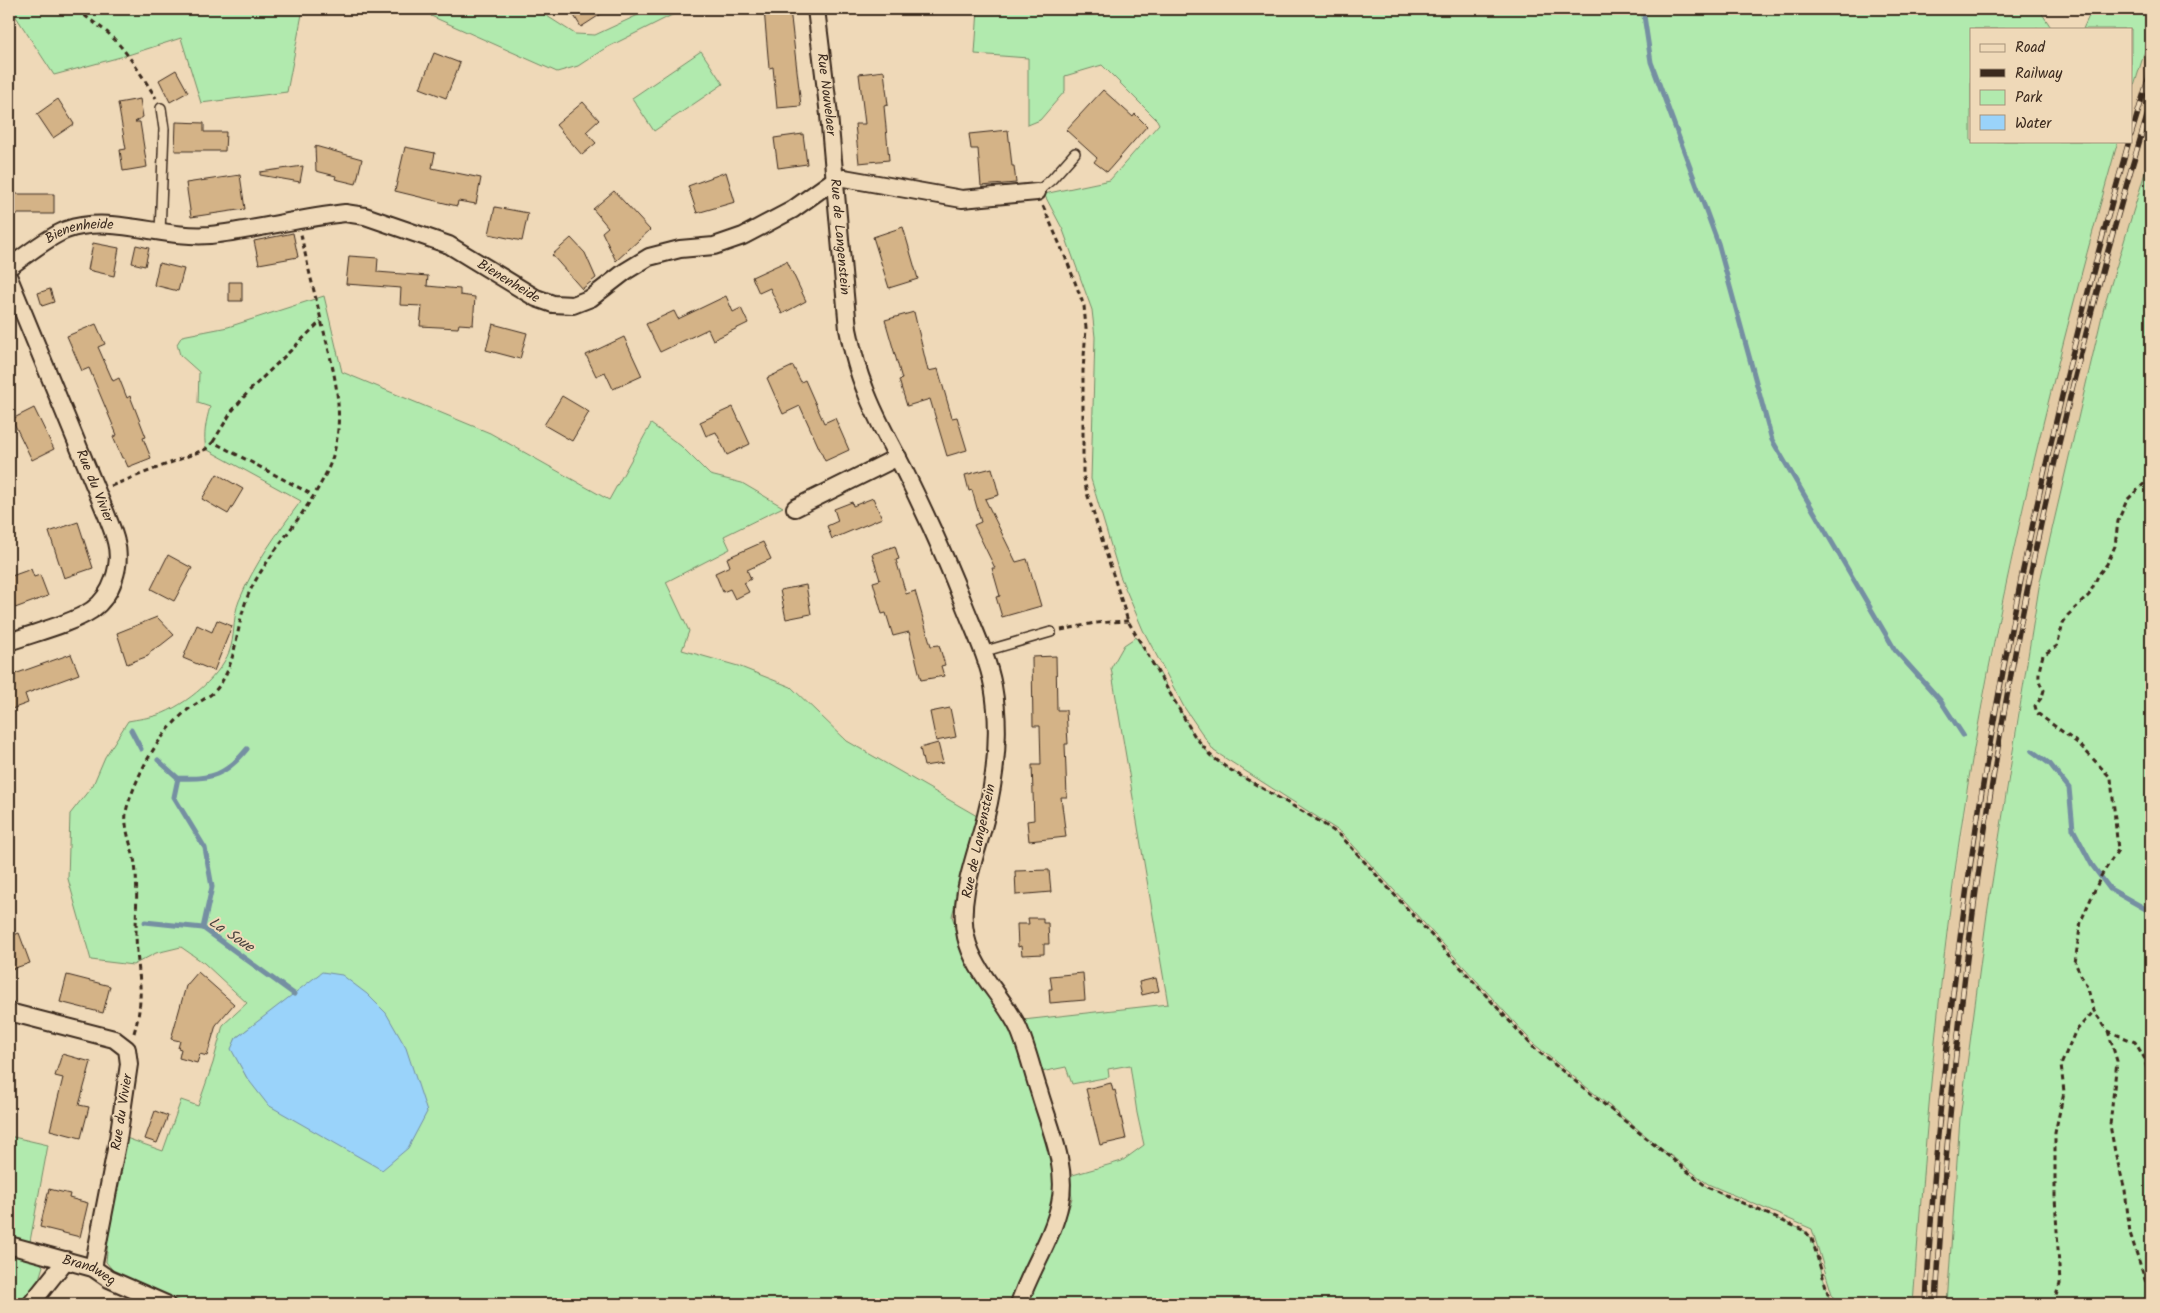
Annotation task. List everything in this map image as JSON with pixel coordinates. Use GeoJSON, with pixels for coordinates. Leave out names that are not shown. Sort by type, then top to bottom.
{"type":"FeatureCollection","features":[{"type":"Feature","properties":{"kind":"street","name":"Rue Nouvelaer"},"geometry":{"type":"LineString","coordinates":[[816,9],[834,180]]}},
{"type":"Feature","properties":{"kind":"street","name":"Rue de Langenstein"},"geometry":{"type":"LineString","coordinates":[[1019,1304],[1055,1221],[1062,1185],[1057,1151],[1018,1027],[982,974],[970,952],[965,934],[964,913],[966,894],[987,810],[997,745],[997,712],[992,682],[982,652],[939,542],[881,426],[865,391],[854,357],[848,329],[834,180],[844,178],[859,179],[962,199],[1037,192]]}},
{"type":"Feature","properties":{"kind":"street","name":"Bienenheide"},"geometry":{"type":"LineString","coordinates":[[9,267],[50,239],[67,230],[90,226],[112,225],[182,236],[210,235],[298,219],[345,213],[366,216],[449,245],[536,298],[553,304],[573,305],[591,298],[626,271],[649,257],[680,249],[714,246],[742,236],[792,210],[834,180]]}},
{"type":"Feature","properties":{"kind":"street","name":"Rue du Vivier"},"geometry":{"type":"LineString","coordinates":[[9,278],[97,491],[116,543],[118,567],[112,588],[93,610],[72,620],[9,642]]}},
{"type":"Feature","properties":{"kind":"street"},"geometry":{"type":"LineString","coordinates":[[795,508],[898,457]]}},
{"type":"Feature","properties":{"kind":"street"},"geometry":{"type":"LineString","coordinates":[[9,1012],[114,1039],[127,1049]]}},
{"type":"Feature","properties":{"kind":"street","name":"Rue du Vivier"},"geometry":{"type":"LineString","coordinates":[[93,1268],[118,1139],[129,1064],[127,1049]]}},
{"type":"Feature","properties":{"kind":"street","name":"Brandweg"},"geometry":{"type":"LineString","coordinates":[[9,1245],[93,1268],[109,1279],[166,1304]]}},
{"type":"Feature","properties":{"kind":"street"},"geometry":{"type":"LineString","coordinates":[[31,1304],[66,1260]]}},
{"type":"Feature","properties":{"kind":"lane"},"geometry":{"type":"LineString","coordinates":[[160,233],[164,129],[161,108]]}},
{"type":"Feature","properties":{"kind":"lane"},"geometry":{"type":"LineString","coordinates":[[1037,192],[1052,179],[1075,153]]}},
{"type":"Feature","properties":{"kind":"lane"},"geometry":{"type":"LineString","coordinates":[[982,652],[1051,632]]}},
{"type":"Feature","properties":{"kind":"path"},"geometry":{"type":"LineString","coordinates":[[78,9],[108,34],[128,55],[161,108]]}},
{"type":"Feature","properties":{"kind":"path"},"geometry":{"type":"LineString","coordinates":[[1037,192],[1084,306],[1086,328],[1083,371],[1083,473],[1087,494],[1128,620],[1194,735],[1210,755],[1227,768],[1319,821],[1341,836],[1534,1048],[1654,1146],[1707,1187],[1805,1231],[1812,1240],[1831,1304]]}},
{"type":"Feature","properties":{"kind":"path"},"geometry":{"type":"LineString","coordinates":[[127,1049],[140,1013],[142,988],[138,961],[135,863],[126,830],[127,807],[139,776],[156,742],[186,712],[218,688],[233,661],[240,618],[245,601],[263,569],[313,496],[328,469],[338,436],[338,403],[334,372],[316,294],[307,268],[298,219]]}},
{"type":"Feature","properties":{"kind":"path"},"geometry":{"type":"LineString","coordinates":[[97,491],[206,449],[213,442],[232,411],[249,391],[321,321]]}},
{"type":"Feature","properties":{"kind":"path"},"geometry":{"type":"LineString","coordinates":[[213,442],[313,496]]}},
{"type":"Feature","properties":{"kind":"path"},"geometry":{"type":"LineString","coordinates":[[2151,477],[2127,500],[2118,521],[2115,546],[2107,564],[2099,574],[2089,595],[2068,615],[2063,623],[2056,646],[2043,655],[2039,684],[2044,690],[2042,698],[2035,706],[2037,713],[2079,744],[2111,778],[2118,850],[2101,876],[2081,921],[2076,964],[2088,989],[2094,1011],[2108,1031],[2117,1061],[2110,1125],[2125,1190],[2130,1234],[2151,1298]]}},
{"type":"Feature","properties":{"kind":"path"},"geometry":{"type":"LineString","coordinates":[[1051,632],[1095,622],[1128,620]]}},
{"type":"Feature","properties":{"kind":"path"},"geometry":{"type":"LineString","coordinates":[[2053,1304],[2060,1284],[2054,1197],[2055,1133],[2064,1092],[2061,1065],[2075,1032],[2094,1011]]}},
{"type":"Feature","properties":{"kind":"path"},"geometry":{"type":"LineString","coordinates":[[2108,1031],[2135,1042],[2145,1059],[2151,1084]]}},
{"type":"Feature","properties":{"kind":"shaded area"},"geometry":{"type":"Polygon","coordinates":[[[2151,31],[2151,153],[2104,307],[2040,581],[2014,736],[1987,914],[1960,1118],[1947,1304],[1913,1304],[1928,1099],[1950,913],[1975,743],[2008,578],[2042,426],[2074,297],[2118,142],[2132,142],[2132,93],[2151,31]]]}},
{"type":"Feature","properties":{"kind":"green space"},"geometry":{"type":"Polygon","coordinates":[[[11,9],[303,9],[287,92],[201,103],[181,38],[54,75],[11,9]]]}},
{"type":"Feature","properties":{"kind":"green space"},"geometry":{"type":"Polygon","coordinates":[[[435,9],[536,9],[575,34],[595,35],[651,9],[684,9],[604,49],[578,66],[557,72],[431,16],[435,9]]]}},
{"type":"Feature","properties":{"kind":"green space"},"geometry":{"type":"Polygon","coordinates":[[[978,9],[2039,9],[2051,28],[1970,28],[1970,142],[2118,142],[2077,290],[2039,440],[2005,591],[1975,743],[1953,883],[1937,1023],[1913,1304],[1835,1304],[1812,1229],[1708,1184],[1662,1149],[1535,1045],[1342,833],[1214,751],[1184,707],[1143,630],[1120,576],[1091,479],[1095,337],[1092,310],[1063,230],[1044,194],[1110,180],[1159,124],[1102,65],[1065,76],[1065,91],[1040,120],[1028,125],[1028,58],[975,54],[978,9]]]}},
{"type":"Feature","properties":{"kind":"green space"},"geometry":{"type":"Polygon","coordinates":[[[2092,9],[2151,9],[2151,31],[2132,93],[2132,28],[2083,28],[2092,9]]]}},
{"type":"Feature","properties":{"kind":"green space"},"geometry":{"type":"Polygon","coordinates":[[[701,51],[723,84],[654,131],[632,98],[701,51]]]}},
{"type":"Feature","properties":{"kind":"green space"},"geometry":{"type":"Polygon","coordinates":[[[2151,153],[2151,1304],[1947,1304],[1960,1118],[1987,914],[2040,581],[2104,307],[2151,153]]]}},
{"type":"Feature","properties":{"kind":"green space"},"geometry":{"type":"Polygon","coordinates":[[[324,296],[342,372],[490,433],[609,500],[651,424],[681,446],[710,475],[742,483],[783,507],[724,536],[730,549],[666,582],[689,631],[682,650],[738,666],[791,687],[847,741],[977,816],[952,916],[962,948],[1016,1037],[1058,1178],[1048,1226],[1017,1283],[1009,1304],[193,1304],[183,1303],[115,1273],[106,1262],[110,1221],[126,1138],[163,1151],[181,1100],[198,1106],[213,1063],[223,1025],[247,1003],[204,963],[181,947],[156,953],[133,965],[91,960],[68,879],[70,814],[93,785],[105,757],[128,721],[147,718],[169,711],[191,697],[212,678],[227,657],[231,646],[237,607],[245,587],[267,549],[301,501],[206,449],[205,428],[210,407],[198,403],[199,372],[180,355],[177,344],[182,336],[228,327],[324,296]],[[275,1009],[236,1038],[232,1049],[247,1078],[275,1009]]]}},
{"type":"Feature","properties":{"kind":"green space"},"geometry":{"type":"Polygon","coordinates":[[[1136,637],[1159,672],[1194,735],[1210,755],[1227,768],[1319,821],[1341,836],[1534,1048],[1707,1187],[1805,1231],[1812,1239],[1831,1304],[1027,1304],[1068,1211],[1072,1198],[1069,1176],[1122,1161],[1144,1145],[1130,1065],[1108,1069],[1109,1077],[1072,1084],[1066,1067],[1041,1072],[1023,1020],[1168,1004],[1111,668],[1124,645],[1136,637]]]}},
{"type":"Feature","properties":{"kind":"green space"},"geometry":{"type":"Polygon","coordinates":[[[9,1136],[48,1145],[28,1252],[43,1266],[39,1279],[20,1304],[9,1304],[9,1136]]]}},
{"type":"Feature","properties":{"kind":"water"},"geometry":{"type":"Polygon","coordinates":[[[322,972],[342,975],[367,994],[386,1013],[406,1048],[427,1112],[408,1148],[382,1170],[268,1105],[247,1078],[231,1049],[236,1038],[322,972]]]}},
{"type":"Feature","properties":{"kind":"building"},"geometry":{"type":"Polygon","coordinates":[[[570,9],[609,9],[581,27],[570,9]]]}},
{"type":"Feature","properties":{"kind":"building"},"geometry":{"type":"Polygon","coordinates":[[[764,9],[790,9],[801,106],[777,108],[773,67],[769,68],[764,9]]]}},
{"type":"Feature","properties":{"kind":"building"},"geometry":{"type":"Polygon","coordinates":[[[434,53],[460,63],[446,98],[420,88],[434,53]]]}},
{"type":"Feature","properties":{"kind":"building"},"geometry":{"type":"Polygon","coordinates":[[[176,70],[188,92],[170,102],[159,80],[176,70]]]}},
{"type":"Feature","properties":{"kind":"building"},"geometry":{"type":"Polygon","coordinates":[[[884,71],[888,105],[884,106],[889,160],[859,163],[855,124],[865,124],[859,74],[884,71]]]}},
{"type":"Feature","properties":{"kind":"building"},"geometry":{"type":"Polygon","coordinates":[[[1103,90],[1133,117],[1135,114],[1147,126],[1107,172],[1094,162],[1097,158],[1066,130],[1103,90]]]}},
{"type":"Feature","properties":{"kind":"building"},"geometry":{"type":"Polygon","coordinates":[[[58,99],[74,124],[53,138],[37,114],[58,99]]]}},
{"type":"Feature","properties":{"kind":"building"},"geometry":{"type":"Polygon","coordinates":[[[140,99],[143,117],[135,122],[140,122],[147,167],[123,171],[120,150],[126,149],[118,103],[140,99]]]}},
{"type":"Feature","properties":{"kind":"building"},"geometry":{"type":"Polygon","coordinates":[[[583,102],[599,120],[586,132],[596,143],[582,155],[556,125],[583,102]]]}},
{"type":"Feature","properties":{"kind":"building"},"geometry":{"type":"Polygon","coordinates":[[[176,122],[204,123],[204,132],[226,132],[225,151],[175,151],[176,122]]]}},
{"type":"Feature","properties":{"kind":"building"},"geometry":{"type":"Polygon","coordinates":[[[1008,130],[1016,183],[981,186],[978,149],[971,149],[969,134],[1008,130]]]}},
{"type":"Feature","properties":{"kind":"building"},"geometry":{"type":"Polygon","coordinates":[[[803,134],[807,164],[778,168],[774,138],[803,134]]]}},
{"type":"Feature","properties":{"kind":"building"},"geometry":{"type":"Polygon","coordinates":[[[315,146],[362,159],[356,184],[335,179],[336,176],[316,171],[315,146]]]}},
{"type":"Feature","properties":{"kind":"building"},"geometry":{"type":"Polygon","coordinates":[[[405,147],[435,153],[432,168],[481,178],[476,204],[458,201],[457,206],[395,191],[405,147]]]}},
{"type":"Feature","properties":{"kind":"building"},"geometry":{"type":"Polygon","coordinates":[[[303,166],[300,182],[260,175],[260,172],[303,166]]]}},
{"type":"Feature","properties":{"kind":"building"},"geometry":{"type":"Polygon","coordinates":[[[726,172],[735,202],[697,213],[688,186],[726,172]]]}},
{"type":"Feature","properties":{"kind":"building"},"geometry":{"type":"Polygon","coordinates":[[[240,175],[245,209],[191,217],[186,183],[240,175]]]}},
{"type":"Feature","properties":{"kind":"building"},"geometry":{"type":"Polygon","coordinates":[[[614,191],[650,230],[616,261],[602,232],[608,227],[593,209],[614,191]]]}},
{"type":"Feature","properties":{"kind":"building"},"geometry":{"type":"Polygon","coordinates":[[[9,194],[54,194],[54,214],[9,214],[9,194]]]}},
{"type":"Feature","properties":{"kind":"building"},"geometry":{"type":"Polygon","coordinates":[[[495,207],[528,213],[522,241],[489,234],[495,207]]]}},
{"type":"Feature","properties":{"kind":"building"},"geometry":{"type":"Polygon","coordinates":[[[903,227],[918,279],[889,288],[873,237],[903,227]]]}},
{"type":"Feature","properties":{"kind":"building"},"geometry":{"type":"Polygon","coordinates":[[[293,233],[298,257],[259,264],[254,241],[293,233]]]}},
{"type":"Feature","properties":{"kind":"building"},"geometry":{"type":"Polygon","coordinates":[[[571,238],[585,253],[596,278],[582,289],[552,255],[571,238]]]}},
{"type":"Feature","properties":{"kind":"building"},"geometry":{"type":"Polygon","coordinates":[[[93,243],[119,248],[114,276],[88,270],[93,243]]]}},
{"type":"Feature","properties":{"kind":"building"},"geometry":{"type":"Polygon","coordinates":[[[136,245],[149,248],[145,266],[132,263],[136,245]]]}},
{"type":"Feature","properties":{"kind":"building"},"geometry":{"type":"Polygon","coordinates":[[[349,256],[378,258],[377,272],[428,276],[427,286],[460,289],[460,295],[475,297],[473,325],[459,324],[458,328],[420,326],[422,306],[400,305],[401,288],[346,284],[349,256]]]}},
{"type":"Feature","properties":{"kind":"building"},"geometry":{"type":"Polygon","coordinates":[[[787,261],[806,301],[782,314],[770,288],[759,293],[752,277],[787,261]]]}},
{"type":"Feature","properties":{"kind":"building"},"geometry":{"type":"Polygon","coordinates":[[[159,263],[184,269],[178,291],[154,285],[159,263]]]}},
{"type":"Feature","properties":{"kind":"building"},"geometry":{"type":"Polygon","coordinates":[[[229,282],[242,282],[242,301],[229,301],[229,282]]]}},
{"type":"Feature","properties":{"kind":"building"},"geometry":{"type":"Polygon","coordinates":[[[50,289],[54,302],[42,306],[38,293],[50,289]]]}},
{"type":"Feature","properties":{"kind":"building"},"geometry":{"type":"Polygon","coordinates":[[[726,296],[733,312],[741,308],[748,323],[713,340],[708,329],[660,352],[646,324],[674,311],[678,319],[726,296]]]}},
{"type":"Feature","properties":{"kind":"building"},"geometry":{"type":"Polygon","coordinates":[[[914,312],[928,371],[938,369],[952,418],[957,417],[967,450],[947,456],[930,399],[907,406],[899,380],[902,379],[885,320],[914,312]]]}},
{"type":"Feature","properties":{"kind":"building"},"geometry":{"type":"Polygon","coordinates":[[[96,324],[105,344],[98,347],[113,381],[119,378],[127,398],[130,396],[146,437],[143,438],[151,458],[128,467],[113,437],[117,435],[89,368],[82,371],[67,336],[96,324]]]}},
{"type":"Feature","properties":{"kind":"building"},"geometry":{"type":"Polygon","coordinates":[[[493,324],[527,333],[520,359],[486,350],[493,324]]]}},
{"type":"Feature","properties":{"kind":"building"},"geometry":{"type":"Polygon","coordinates":[[[624,337],[642,376],[613,389],[605,372],[596,376],[586,355],[624,337]]]}},
{"type":"Feature","properties":{"kind":"building"},"geometry":{"type":"Polygon","coordinates":[[[793,366],[801,382],[805,380],[824,423],[835,418],[849,450],[825,461],[800,406],[783,414],[767,378],[793,366]]]}},
{"type":"Feature","properties":{"kind":"building"},"geometry":{"type":"Polygon","coordinates":[[[562,396],[589,412],[572,441],[544,425],[562,396]]]}},
{"type":"Feature","properties":{"kind":"building"},"geometry":{"type":"Polygon","coordinates":[[[733,407],[750,444],[727,455],[716,432],[706,436],[700,422],[733,407]]]}},
{"type":"Feature","properties":{"kind":"building"},"geometry":{"type":"Polygon","coordinates":[[[34,408],[54,449],[32,460],[12,419],[34,408]]]}},
{"type":"Feature","properties":{"kind":"building"},"geometry":{"type":"Polygon","coordinates":[[[992,468],[999,495],[985,499],[1016,562],[1027,559],[1041,606],[1002,617],[996,597],[1000,596],[992,568],[995,568],[974,525],[981,522],[972,490],[969,491],[965,475],[992,468]]]}},
{"type":"Feature","properties":{"kind":"building"},"geometry":{"type":"Polygon","coordinates":[[[217,474],[243,489],[228,514],[202,499],[217,474]]]}},
{"type":"Feature","properties":{"kind":"building"},"geometry":{"type":"Polygon","coordinates":[[[873,498],[882,518],[832,539],[827,526],[838,521],[834,509],[852,502],[853,506],[873,498]]]}},
{"type":"Feature","properties":{"kind":"building"},"geometry":{"type":"Polygon","coordinates":[[[78,522],[93,568],[64,578],[49,532],[78,522]]]}},
{"type":"Feature","properties":{"kind":"building"},"geometry":{"type":"Polygon","coordinates":[[[763,542],[771,559],[747,570],[751,579],[744,583],[749,592],[735,599],[730,589],[723,592],[715,573],[730,566],[727,558],[763,542]]]}},
{"type":"Feature","properties":{"kind":"building"},"geometry":{"type":"Polygon","coordinates":[[[895,546],[899,559],[896,560],[906,594],[915,591],[931,646],[939,645],[945,665],[941,666],[944,676],[921,680],[909,632],[893,636],[886,613],[882,614],[873,582],[880,580],[872,554],[895,546]]]}},
{"type":"Feature","properties":{"kind":"building"},"geometry":{"type":"Polygon","coordinates":[[[168,555],[192,568],[174,601],[151,589],[168,555]]]}},
{"type":"Feature","properties":{"kind":"building"},"geometry":{"type":"Polygon","coordinates":[[[31,569],[34,577],[40,575],[48,596],[15,608],[9,591],[9,577],[31,569]]]}},
{"type":"Feature","properties":{"kind":"building"},"geometry":{"type":"Polygon","coordinates":[[[806,585],[811,614],[786,619],[780,590],[806,585]]]}},
{"type":"Feature","properties":{"kind":"building"},"geometry":{"type":"Polygon","coordinates":[[[157,617],[174,635],[152,650],[148,656],[127,664],[117,633],[157,617]]]}},
{"type":"Feature","properties":{"kind":"building"},"geometry":{"type":"Polygon","coordinates":[[[217,620],[232,626],[214,671],[183,658],[197,625],[212,632],[217,620]]]}},
{"type":"Feature","properties":{"kind":"building"},"geometry":{"type":"Polygon","coordinates":[[[71,654],[79,674],[25,694],[28,703],[9,710],[9,676],[71,654]]]}},
{"type":"Feature","properties":{"kind":"building"},"geometry":{"type":"Polygon","coordinates":[[[1056,656],[1057,710],[1066,710],[1068,744],[1065,744],[1067,797],[1061,797],[1066,837],[1029,841],[1027,821],[1034,820],[1032,765],[1041,765],[1040,726],[1033,726],[1032,657],[1056,656]]]}},
{"type":"Feature","properties":{"kind":"building"},"geometry":{"type":"Polygon","coordinates":[[[950,708],[956,737],[936,741],[930,712],[950,708]]]}},
{"type":"Feature","properties":{"kind":"building"},"geometry":{"type":"Polygon","coordinates":[[[938,743],[943,763],[924,766],[920,748],[938,743]]]}},
{"type":"Feature","properties":{"kind":"building"},"geometry":{"type":"Polygon","coordinates":[[[1049,870],[1051,892],[1016,895],[1015,871],[1049,870]]]}},
{"type":"Feature","properties":{"kind":"building"},"geometry":{"type":"Polygon","coordinates":[[[1028,918],[1043,918],[1043,923],[1048,923],[1049,944],[1044,944],[1044,954],[1022,955],[1021,946],[1018,947],[1017,924],[1029,924],[1028,918]]]}},
{"type":"Feature","properties":{"kind":"building"},"geometry":{"type":"Polygon","coordinates":[[[19,933],[30,963],[9,970],[9,937],[19,933]]]}},
{"type":"Feature","properties":{"kind":"building"},"geometry":{"type":"Polygon","coordinates":[[[198,972],[234,1004],[216,1025],[207,1056],[200,1054],[197,1063],[179,1058],[181,1049],[178,1048],[180,1041],[171,1039],[186,986],[198,972]]]}},
{"type":"Feature","properties":{"kind":"building"},"geometry":{"type":"Polygon","coordinates":[[[1083,973],[1085,1000],[1050,1003],[1049,989],[1052,989],[1050,976],[1083,973]]]}},
{"type":"Feature","properties":{"kind":"building"},"geometry":{"type":"Polygon","coordinates":[[[67,975],[110,986],[103,1013],[60,1002],[67,975]]]}},
{"type":"Feature","properties":{"kind":"building"},"geometry":{"type":"Polygon","coordinates":[[[1156,978],[1159,991],[1142,995],[1139,982],[1156,978]]]}},
{"type":"Feature","properties":{"kind":"building"},"geometry":{"type":"Polygon","coordinates":[[[62,1054],[91,1062],[79,1105],[89,1107],[81,1138],[50,1130],[63,1078],[55,1076],[62,1054]]]}},
{"type":"Feature","properties":{"kind":"building"},"geometry":{"type":"Polygon","coordinates":[[[1111,1083],[1113,1091],[1115,1090],[1126,1139],[1100,1145],[1086,1089],[1111,1083]]]}},
{"type":"Feature","properties":{"kind":"building"},"geometry":{"type":"Polygon","coordinates":[[[155,1111],[168,1116],[157,1143],[145,1139],[155,1111]]]}},
{"type":"Feature","properties":{"kind":"building"},"geometry":{"type":"Polygon","coordinates":[[[49,1189],[70,1194],[69,1198],[88,1203],[80,1237],[40,1227],[49,1189]]]}},
{"type":"Feature","properties":{"kind":"waterway"},"geometry":{"type":"LineString","coordinates":[[1643,9],[1651,62],[1718,243],[1772,440],[1895,650],[1940,700],[1963,735]]}},
{"type":"Feature","properties":{"kind":"waterway"},"geometry":{"type":"LineString","coordinates":[[131,730],[141,749]]}},
{"type":"Feature","properties":{"kind":"waterway"},"geometry":{"type":"LineString","coordinates":[[178,778],[200,778],[217,774],[232,765],[247,749]]}},
{"type":"Feature","properties":{"kind":"waterway"},"geometry":{"type":"LineString","coordinates":[[2032,751],[2050,764],[2069,788],[2073,829],[2092,865],[2110,889],[2151,912]]}},
{"type":"Feature","properties":{"kind":"waterway"},"geometry":{"type":"LineString","coordinates":[[158,760],[178,778],[174,797],[205,848],[212,887],[203,928]]}},
{"type":"Feature","properties":{"kind":"waterway","name":"La Soue"},"geometry":{"type":"LineString","coordinates":[[145,922],[203,928],[294,994]]}},
{"type":"Feature","properties":{"kind":"railway"},"geometry":{"type":"LineString","coordinates":[[2132,132],[2151,70]]}},
{"type":"Feature","properties":{"kind":"railway"},"geometry":{"type":"LineString","coordinates":[[1936,1304],[1947,1152],[1962,1000],[1982,848],[2007,697],[2036,547],[2070,398],[2108,250],[2151,103]]}},
{"type":"Feature","properties":{"kind":"railway"},"geometry":{"type":"LineString","coordinates":[[1926,1304],[1936,1156],[1951,1009],[1994,717],[2055,427],[2090,284],[2129,142]]}}]}
